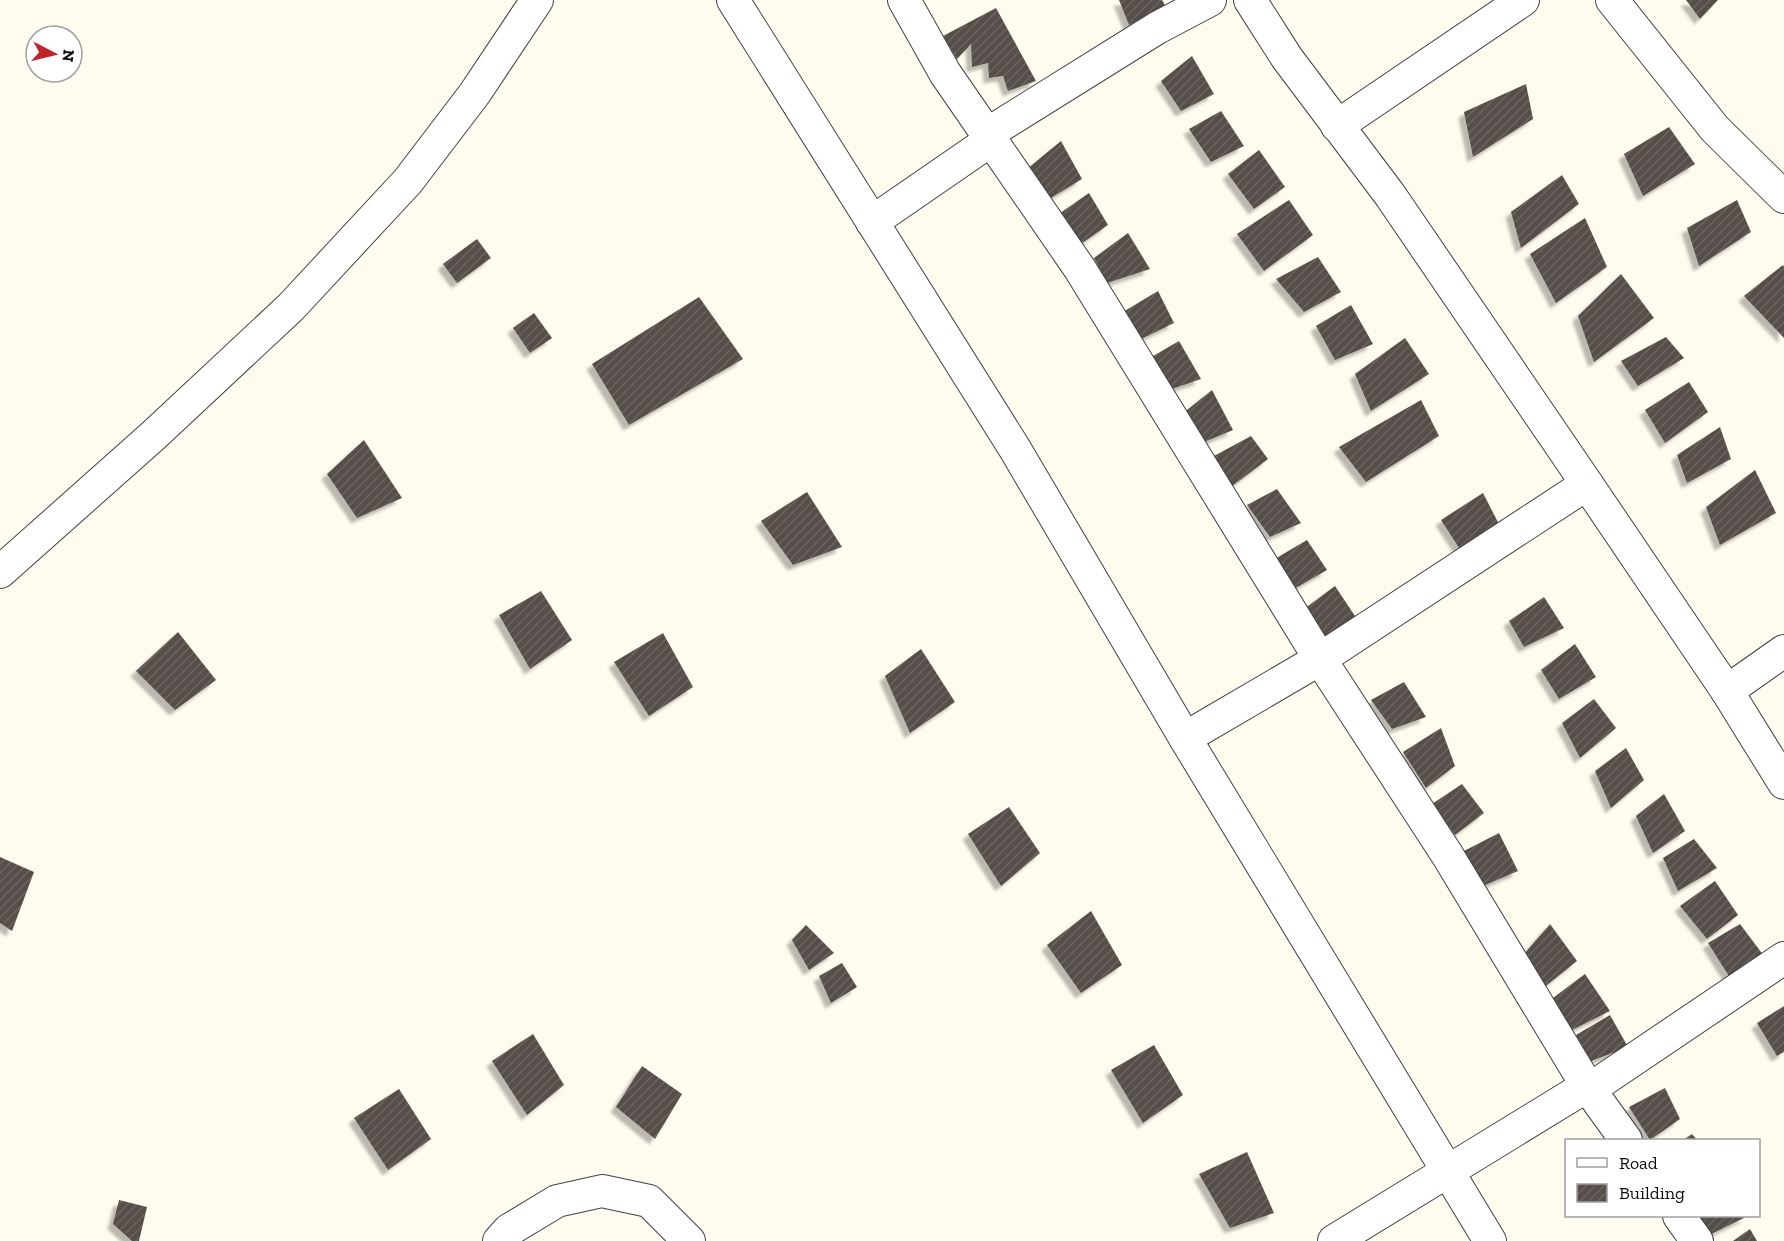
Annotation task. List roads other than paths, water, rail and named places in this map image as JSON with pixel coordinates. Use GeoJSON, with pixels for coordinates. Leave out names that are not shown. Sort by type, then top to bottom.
{"type":"FeatureCollection","features":[{"type":"Feature","properties":{"kind":"street"},"geometry":{"type":"LineString","coordinates":[[0,572],[154,435],[291,307],[408,181],[475,93],[537,0]]}},
{"type":"Feature","properties":{"kind":"street"},"geometry":{"type":"LineString","coordinates":[[733,0],[1015,450],[1185,738],[1490,1241]]}},
{"type":"Feature","properties":{"kind":"street"},"geometry":{"type":"LineString","coordinates":[[904,0],[945,73],[1080,269],[1320,659],[1448,856],[1589,1087],[1625,1139]]}},
{"type":"Feature","properties":{"kind":"street"},"geometry":{"type":"LineString","coordinates":[[872,222],[989,137],[1157,28],[1210,0]]}},
{"type":"Feature","properties":{"kind":"street"},"geometry":{"type":"LineString","coordinates":[[1250,0],[1287,58],[1390,195],[1727,691],[1784,783]]}},
{"type":"Feature","properties":{"kind":"street"},"geometry":{"type":"LineString","coordinates":[[1337,126],[1523,0]]}},
{"type":"Feature","properties":{"kind":"street"},"geometry":{"type":"LineString","coordinates":[[1612,0],[1715,129],[1784,196]]}},
{"type":"Feature","properties":{"kind":"street"},"geometry":{"type":"LineString","coordinates":[[1185,738],[1320,659],[1587,484]]}},
{"type":"Feature","properties":{"kind":"street"},"geometry":{"type":"LineString","coordinates":[[1727,691],[1784,651]]}},
{"type":"Feature","properties":{"kind":"street"},"geometry":{"type":"LineString","coordinates":[[1334,1241],[1589,1087],[1784,958]]}},
{"type":"Feature","properties":{"kind":"street"},"geometry":{"type":"LineString","coordinates":[[499,1241],[509,1230],[557,1201],[602,1191],[649,1201],[689,1241]]}},
{"type":"Feature","properties":{"kind":"street"},"geometry":{"type":"LineString","coordinates":[[1680,1217],[1697,1241]]}}]}
